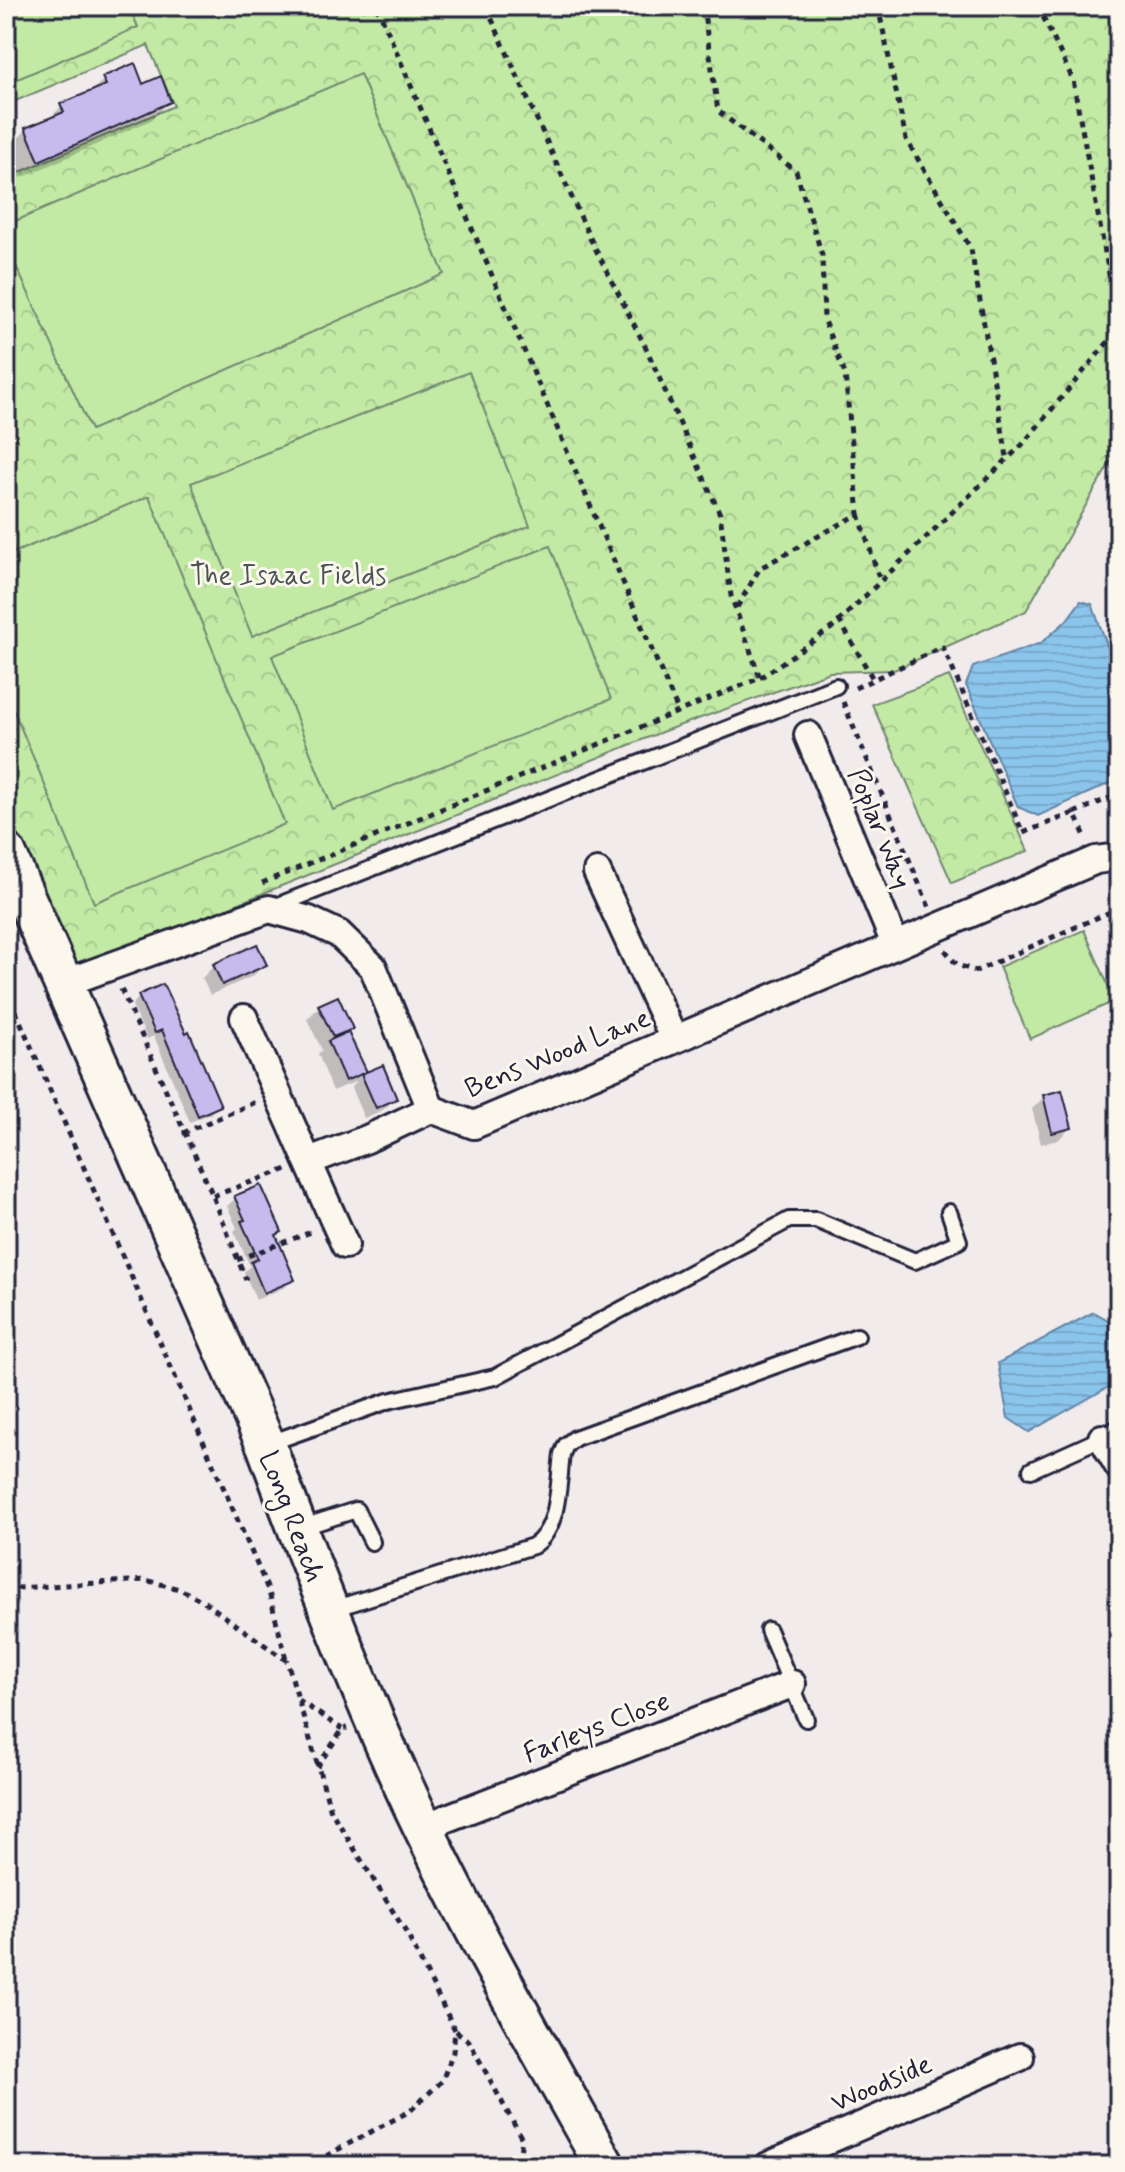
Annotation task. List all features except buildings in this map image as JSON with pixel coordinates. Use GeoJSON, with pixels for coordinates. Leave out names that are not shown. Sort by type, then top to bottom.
{"type":"FeatureCollection","features":[{"type":"Feature","properties":{"kind":"street","name":"Poplar Way"},"geometry":{"type":"LineString","coordinates":[[808,735],[895,944]]}},
{"type":"Feature","properties":{"kind":"street","name":"Long Reach"},"geometry":{"type":"LineString","coordinates":[[6,853],[14,893],[62,984],[266,1445],[330,1610],[358,1723],[424,1827],[480,1939],[605,2166]]}},
{"type":"Feature","properties":{"kind":"street","name":"Bens Wood Lane"},"geometry":{"type":"LineString","coordinates":[[269,909],[309,920],[339,934],[373,967],[431,1109],[474,1125],[895,944],[1108,859]]}},
{"type":"Feature","properties":{"kind":"street"},"geometry":{"type":"LineString","coordinates":[[597,872],[674,1039]]}},
{"type":"Feature","properties":{"kind":"street"},"geometry":{"type":"LineString","coordinates":[[62,984],[269,909]]}},
{"type":"Feature","properties":{"kind":"street"},"geometry":{"type":"LineString","coordinates":[[244,1018],[340,1234]]}},
{"type":"Feature","properties":{"kind":"street"},"geometry":{"type":"LineString","coordinates":[[309,1161],[367,1139],[431,1109]]}},
{"type":"Feature","properties":{"kind":"street"},"geometry":{"type":"LineString","coordinates":[[1111,1432],[1119,1467]]}},
{"type":"Feature","properties":{"kind":"street","name":"Farleys Close"},"geometry":{"type":"LineString","coordinates":[[424,1827],[792,1684]]}},
{"type":"Feature","properties":{"kind":"street","name":"Woodside"},"geometry":{"type":"LineString","coordinates":[[768,2166],[1020,2057]]}},
{"type":"Feature","properties":{"kind":"lane"},"geometry":{"type":"LineString","coordinates":[[269,909],[838,691]]}},
{"type":"Feature","properties":{"kind":"lane"},"geometry":{"type":"LineString","coordinates":[[266,1445],[388,1401],[495,1377],[789,1220],[816,1220],[915,1261],[959,1241],[949,1212]]}},
{"type":"Feature","properties":{"kind":"lane"},"geometry":{"type":"LineString","coordinates":[[330,1610],[533,1546],[544,1539],[551,1527],[562,1454],[566,1445],[575,1438],[857,1336]]}},
{"type":"Feature","properties":{"kind":"lane"},"geometry":{"type":"LineString","coordinates":[[1031,1470],[1111,1432]]}},
{"type":"Feature","properties":{"kind":"lane"},"geometry":{"type":"LineString","coordinates":[[297,1530],[356,1510],[372,1542]]}},
{"type":"Feature","properties":{"kind":"lane"},"geometry":{"type":"LineString","coordinates":[[768,1630],[806,1719]]}},
{"type":"Feature","properties":{"kind":"path"},"geometry":{"type":"LineString","coordinates":[[377,6],[678,711]]}},
{"type":"Feature","properties":{"kind":"path"},"geometry":{"type":"LineString","coordinates":[[486,6],[590,238],[646,348],[720,514],[731,596],[760,678]]}},
{"type":"Feature","properties":{"kind":"path"},"geometry":{"type":"LineString","coordinates":[[703,6],[718,111],[796,171],[822,255],[824,321],[845,374],[859,514],[880,581]]}},
{"type":"Feature","properties":{"kind":"path"},"geometry":{"type":"LineString","coordinates":[[878,6],[906,139],[971,249],[1008,458]]}},
{"type":"Feature","properties":{"kind":"path"},"geometry":{"type":"LineString","coordinates":[[258,884],[760,678],[839,620],[1022,445],[1119,328],[1073,80],[1038,6]]}},
{"type":"Feature","properties":{"kind":"path"},"geometry":{"type":"LineString","coordinates":[[736,609],[760,568],[859,514]]}},
{"type":"Feature","properties":{"kind":"path"},"geometry":{"type":"LineString","coordinates":[[839,620],[873,679]]}},
{"type":"Feature","properties":{"kind":"path"},"geometry":{"type":"LineString","coordinates":[[1119,794],[1023,833],[943,647],[873,679],[838,691],[947,955],[957,965],[976,971],[1119,908]]}},
{"type":"Feature","properties":{"kind":"path"},"geometry":{"type":"LineString","coordinates":[[1074,813],[1108,859]]}},
{"type":"Feature","properties":{"kind":"path"},"geometry":{"type":"LineString","coordinates":[[111,966],[213,1196],[246,1280]]}},
{"type":"Feature","properties":{"kind":"path"},"geometry":{"type":"LineString","coordinates":[[6,989],[269,1592],[331,1811],[407,1934],[455,2030],[469,2041],[522,2139],[518,2166]]}},
{"type":"Feature","properties":{"kind":"path"},"geometry":{"type":"LineString","coordinates":[[183,1133],[278,1093]]}},
{"type":"Feature","properties":{"kind":"path"},"geometry":{"type":"LineString","coordinates":[[213,1196],[309,1161]]}},
{"type":"Feature","properties":{"kind":"path"},"geometry":{"type":"LineString","coordinates":[[237,1260],[340,1234]]}},
{"type":"Feature","properties":{"kind":"path"},"geometry":{"type":"LineString","coordinates":[[6,1582],[18,1588],[145,1580],[180,1589],[206,1603],[287,1661]]}},
{"type":"Feature","properties":{"kind":"path"},"geometry":{"type":"LineString","coordinates":[[298,1700],[358,1723],[317,1767]]}},
{"type":"Feature","properties":{"kind":"path"},"geometry":{"type":"LineString","coordinates":[[307,2166],[410,2111],[442,2081],[453,2052],[455,2030]]}},
{"type":"Feature","properties":{"kind":"path"},"geometry":{"type":"LineString","coordinates":[[318,2160],[332,2166]]}},
{"type":"Feature","properties":{"kind":"green space","name":"The Isaac Fields"},"geometry":{"type":"Polygon","coordinates":[[[6,6],[1119,6],[1119,447],[1026,611],[894,670],[830,672],[664,731],[76,969],[6,853],[6,178],[174,106],[148,45],[6,105],[6,6]]]}},
{"type":"Feature","properties":{"kind":"green space"},"geometry":{"type":"Polygon","coordinates":[[[6,6],[129,6],[138,27],[6,84],[6,6]]]}},
{"type":"Feature","properties":{"kind":"green space"},"geometry":{"type":"Polygon","coordinates":[[[360,74],[444,274],[91,430],[6,244],[6,225],[360,74]]]}},
{"type":"Feature","properties":{"kind":"green space","name":"The Isaac Fields"},"geometry":{"type":"Polygon","coordinates":[[[469,372],[530,526],[252,636],[191,483],[469,372]]]}},
{"type":"Feature","properties":{"kind":"green space"},"geometry":{"type":"Polygon","coordinates":[[[149,496],[285,824],[94,903],[6,692],[6,556],[149,496]]]}},
{"type":"Feature","properties":{"kind":"green space"},"geometry":{"type":"Polygon","coordinates":[[[550,546],[611,699],[333,810],[272,656],[550,546]]]}},
{"type":"Feature","properties":{"kind":"green space"},"geometry":{"type":"Polygon","coordinates":[[[949,676],[1028,851],[952,883],[872,704],[949,676]]]}},
{"type":"Feature","properties":{"kind":"green space"},"geometry":{"type":"Polygon","coordinates":[[[1084,930],[1115,1001],[1030,1039],[999,967],[1084,930]]]}},
{"type":"Feature","properties":{"kind":"water"},"geometry":{"type":"Polygon","coordinates":[[[1081,601],[1092,604],[1119,678],[1119,779],[1038,816],[1018,807],[966,685],[973,667],[1041,643],[1066,621],[1081,601]]]}},
{"type":"Feature","properties":{"kind":"water"},"geometry":{"type":"Polygon","coordinates":[[[1094,1312],[1119,1326],[1119,1381],[1029,1432],[1008,1418],[998,1363],[1094,1312]]]}}]}
